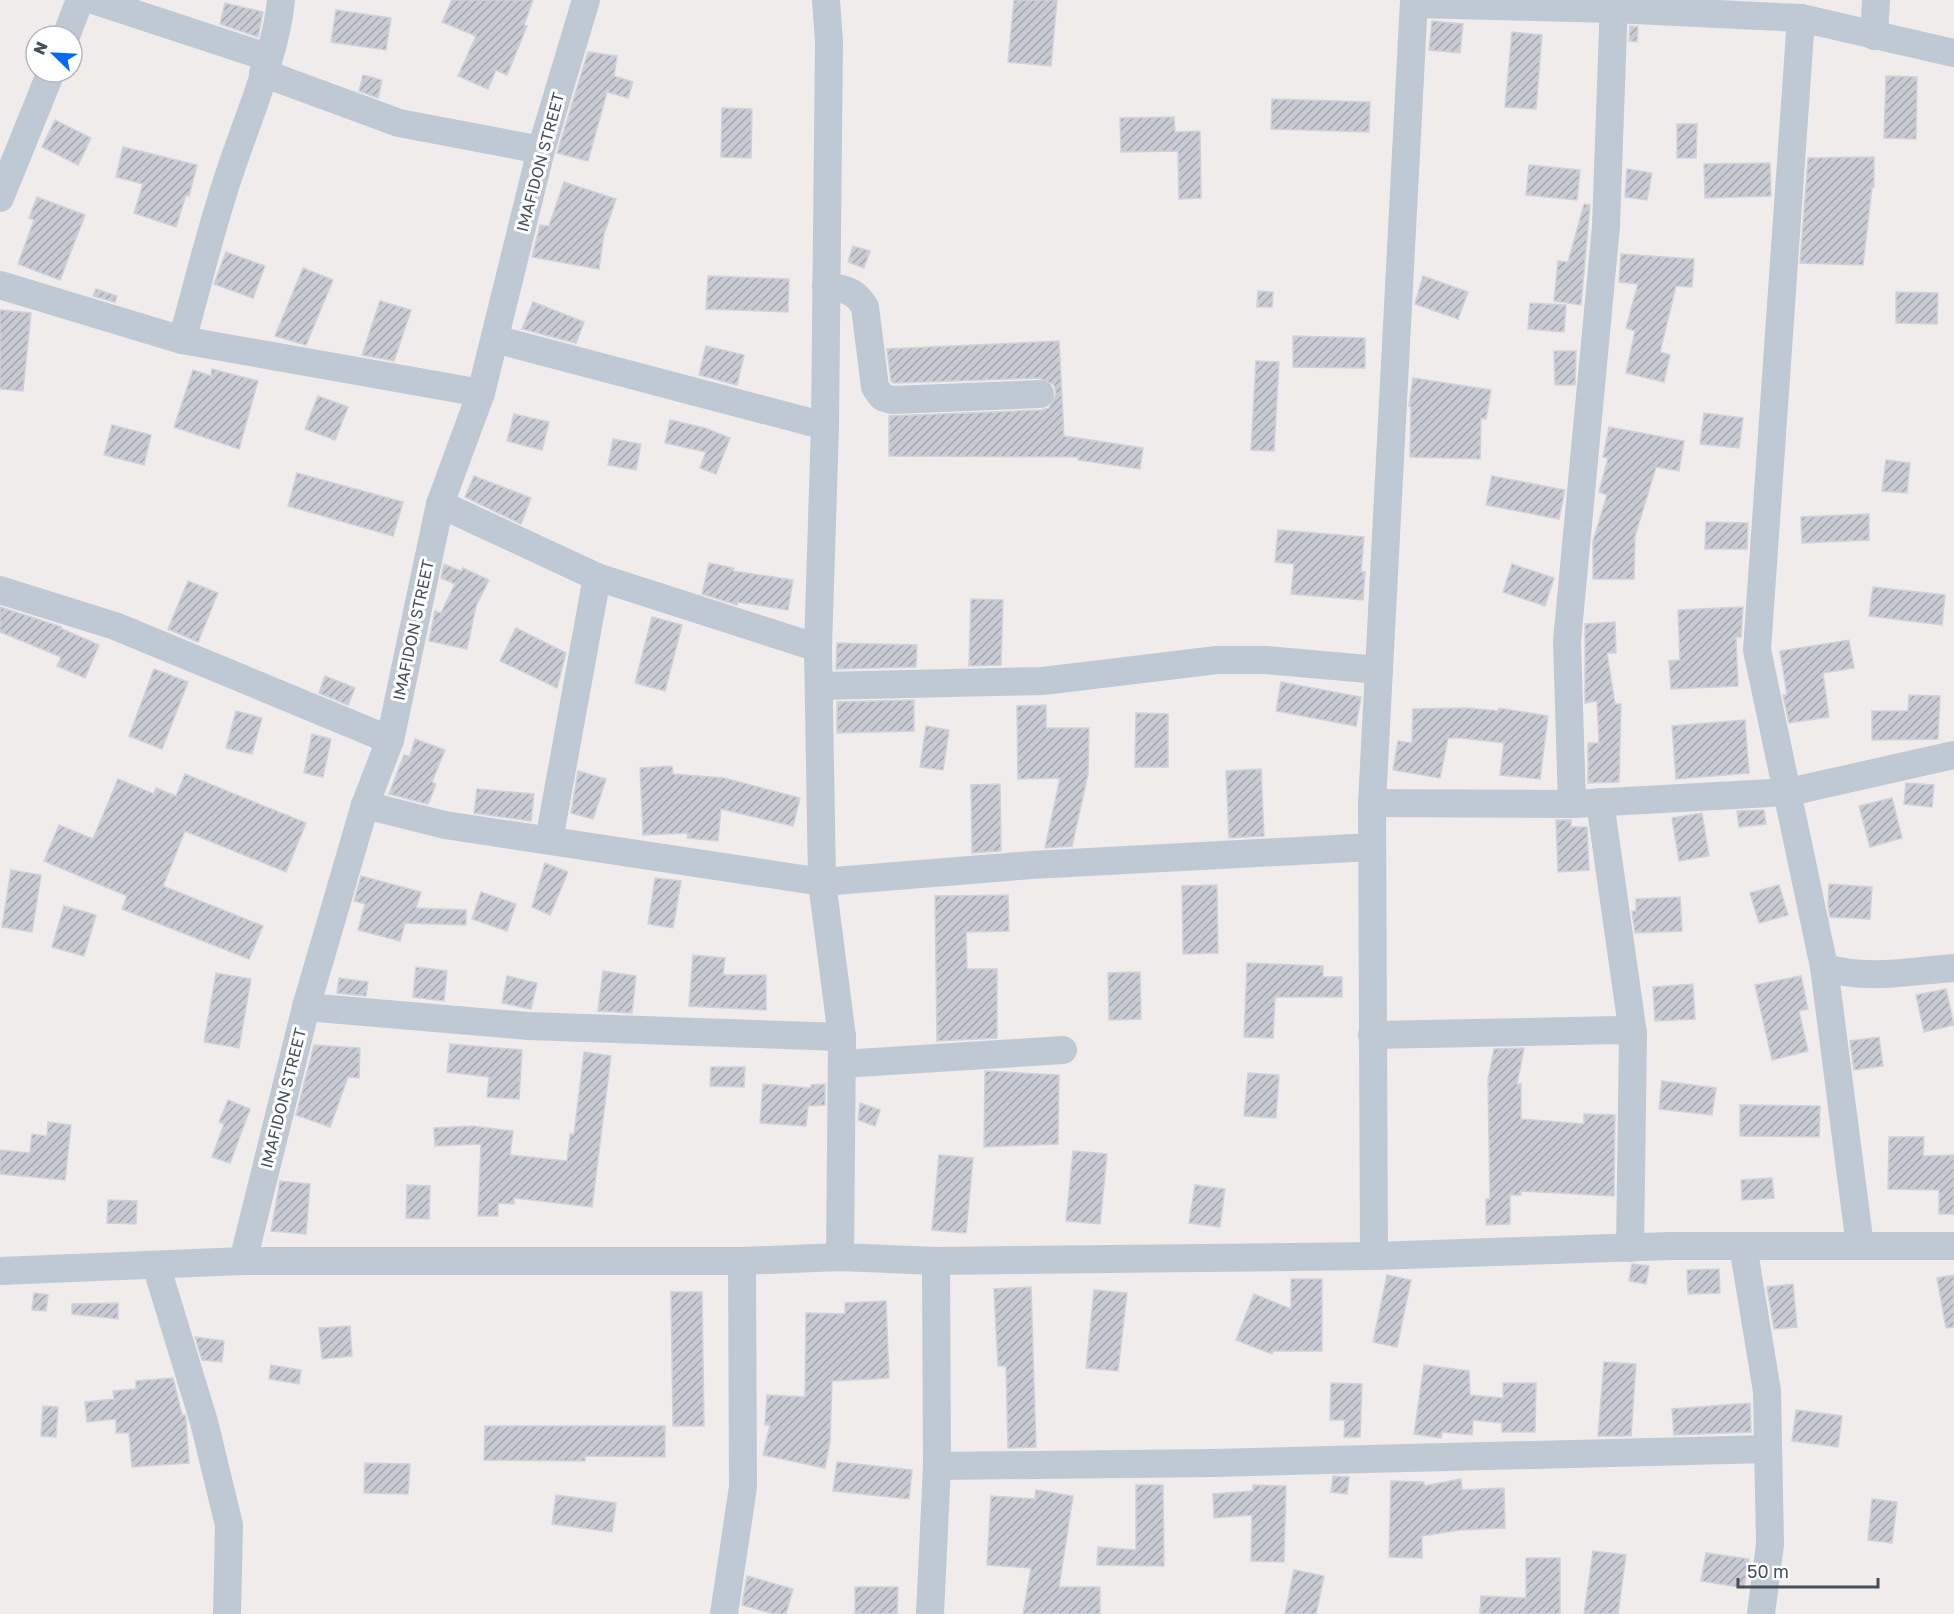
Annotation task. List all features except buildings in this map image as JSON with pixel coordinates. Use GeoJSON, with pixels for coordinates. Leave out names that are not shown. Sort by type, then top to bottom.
{"type":"FeatureCollection","features":[{"type":"Feature","properties":{"kind":"street"},"geometry":{"type":"LineString","coordinates":[[182,340],[227,180],[265,65],[281,0]]}},
{"type":"Feature","properties":{"kind":"street","name":"IMAFIDON STREET"},"geometry":{"type":"LineString","coordinates":[[243,1261],[306,1007],[364,805],[390,740],[440,504],[481,393],[541,150],[586,0]]}},
{"type":"Feature","properties":{"kind":"street"},"geometry":{"type":"LineString","coordinates":[[826,0],[829,42],[825,426],[818,648],[822,882],[842,1050],[840,1257]]}},
{"type":"Feature","properties":{"kind":"street"},"geometry":{"type":"LineString","coordinates":[[1874,36],[1876,0]]}},
{"type":"Feature","properties":{"kind":"street"},"geometry":{"type":"LineString","coordinates":[[73,24],[86,2],[265,65],[399,123],[541,150]]}},
{"type":"Feature","properties":{"kind":"street"},"geometry":{"type":"LineString","coordinates":[[1374,1256],[1372,803],[1414,2],[1614,5],[1801,18],[1954,53]]}},
{"type":"Feature","properties":{"kind":"street"},"geometry":{"type":"LineString","coordinates":[[1572,804],[1567,641],[1606,226],[1614,5]]}},
{"type":"Feature","properties":{"kind":"street"},"geometry":{"type":"LineString","coordinates":[[1801,18],[1756,650],[1789,792],[1824,967],[1860,1246]]}},
{"type":"Feature","properties":{"kind":"street"},"geometry":{"type":"LineString","coordinates":[[0,198],[46,84]]}},
{"type":"Feature","properties":{"kind":"street"},"geometry":{"type":"LineString","coordinates":[[0,285],[182,340],[481,393]]}},
{"type":"Feature","properties":{"kind":"street"},"geometry":{"type":"LineString","coordinates":[[826,286],[849,289],[859,296],[865,307],[875,387],[882,396],[892,400],[1040,394]]}},
{"type":"Feature","properties":{"kind":"street"},"geometry":{"type":"LineString","coordinates":[[495,339],[825,426]]}},
{"type":"Feature","properties":{"kind":"street"},"geometry":{"type":"LineString","coordinates":[[440,504],[597,577],[818,648]]}},
{"type":"Feature","properties":{"kind":"street"},"geometry":{"type":"LineString","coordinates":[[549,840],[597,577]]}},
{"type":"Feature","properties":{"kind":"street"},"geometry":{"type":"LineString","coordinates":[[0,590],[115,626],[390,740]]}},
{"type":"Feature","properties":{"kind":"street"},"geometry":{"type":"LineString","coordinates":[[819,686],[1044,681],[1217,660],[1266,660],[1379,670]]}},
{"type":"Feature","properties":{"kind":"street"},"geometry":{"type":"LineString","coordinates":[[1372,803],[1572,804],[1789,792],[1954,755]]}},
{"type":"Feature","properties":{"kind":"street"},"geometry":{"type":"LineString","coordinates":[[1600,802],[1633,1034],[1630,1248]]}},
{"type":"Feature","properties":{"kind":"street"},"geometry":{"type":"LineString","coordinates":[[364,805],[445,825],[822,882],[1032,865],[1372,847]]}},
{"type":"Feature","properties":{"kind":"street"},"geometry":{"type":"LineString","coordinates":[[1824,967],[1843,973],[1888,974],[1954,968]]}},
{"type":"Feature","properties":{"kind":"street"},"geometry":{"type":"LineString","coordinates":[[306,1007],[842,1050],[1063,1050]]}},
{"type":"Feature","properties":{"kind":"street"},"geometry":{"type":"LineString","coordinates":[[1372,1035],[1619,1030],[1633,1034]]}},
{"type":"Feature","properties":{"kind":"street"},"geometry":{"type":"LineString","coordinates":[[1743,1246],[1767,1391],[1770,1544],[1761,1614]]}},
{"type":"Feature","properties":{"kind":"street"},"geometry":{"type":"LineString","coordinates":[[0,1271],[243,1261],[742,1261],[840,1257],[936,1261],[1374,1256],[1743,1246],[1954,1246]]}},
{"type":"Feature","properties":{"kind":"street"},"geometry":{"type":"LineString","coordinates":[[724,1614],[743,1487],[742,1261]]}},
{"type":"Feature","properties":{"kind":"street"},"geometry":{"type":"LineString","coordinates":[[930,1614],[937,1466],[936,1261]]}},
{"type":"Feature","properties":{"kind":"street"},"geometry":{"type":"LineString","coordinates":[[156,1265],[204,1422],[229,1526],[227,1614]]}},
{"type":"Feature","properties":{"kind":"street"},"geometry":{"type":"LineString","coordinates":[[937,1466],[1212,1463],[1768,1449]]}}]}
